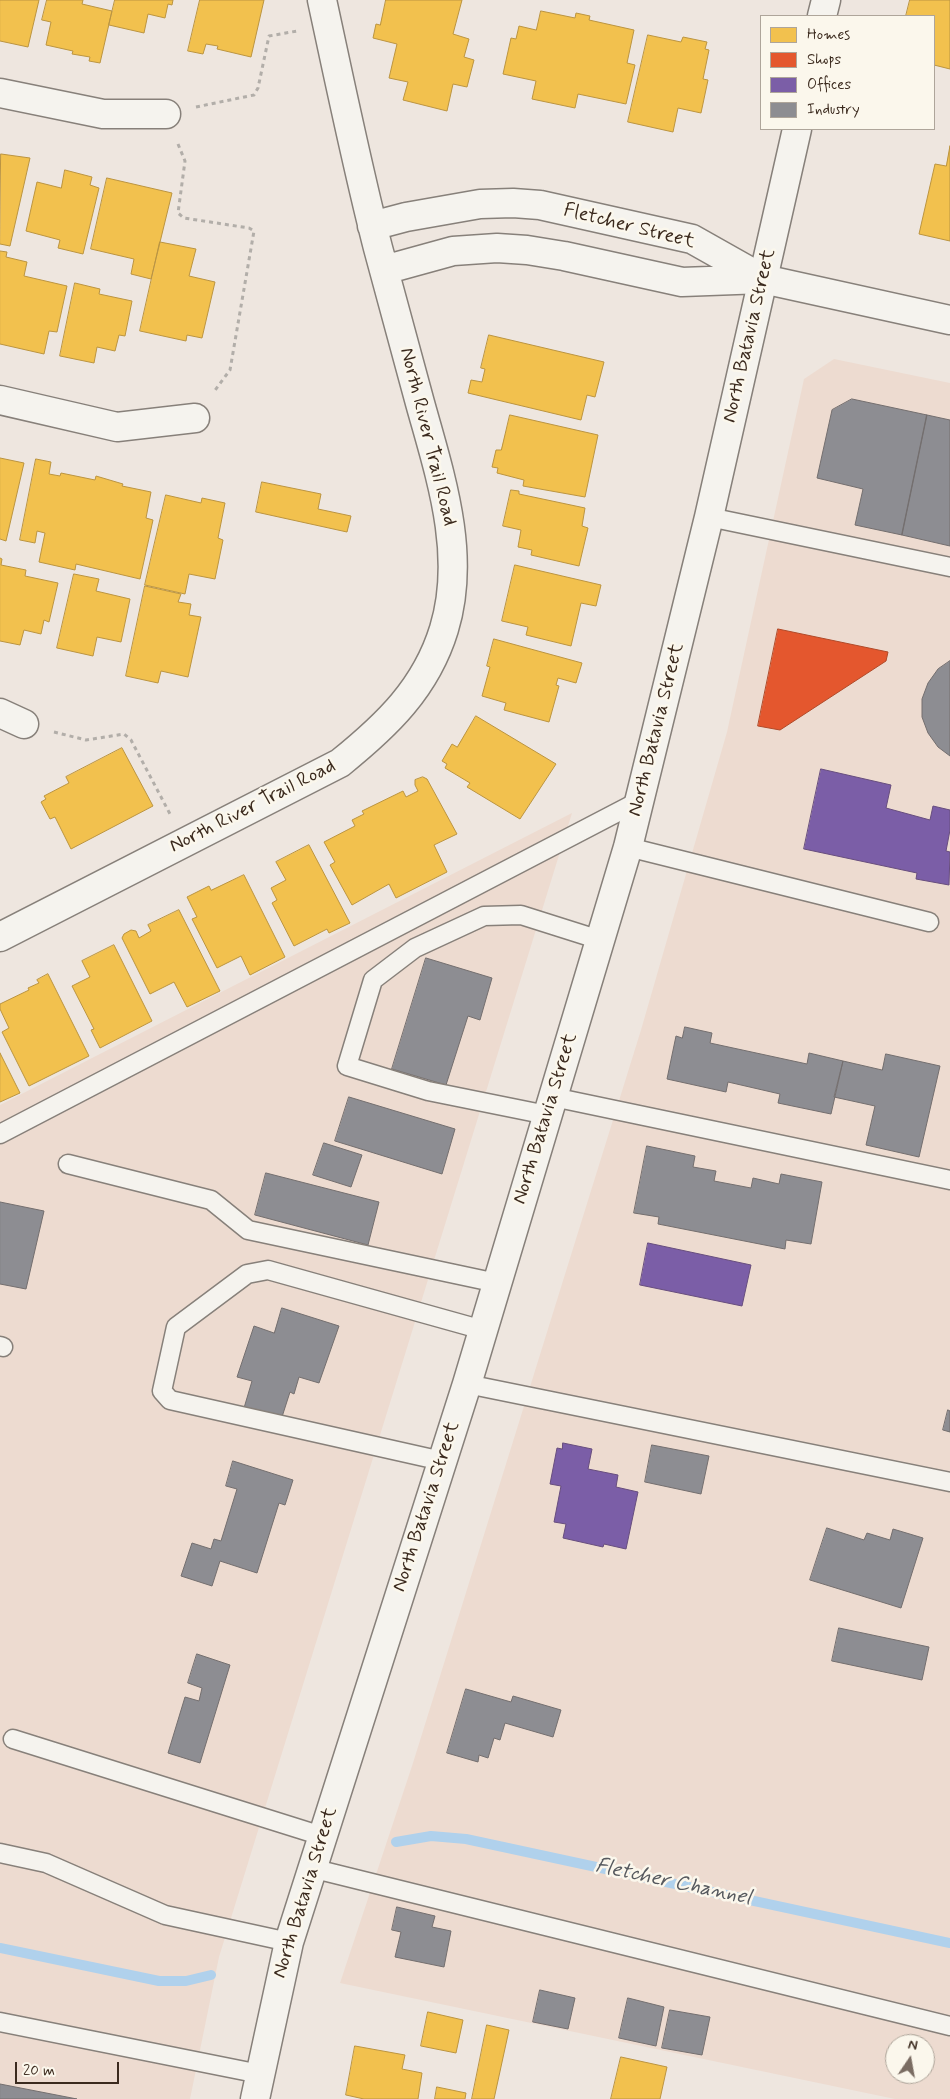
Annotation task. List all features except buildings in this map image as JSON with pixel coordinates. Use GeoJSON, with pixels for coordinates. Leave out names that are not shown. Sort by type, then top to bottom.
{"type":"FeatureCollection","features":[{"type":"Feature","properties":{"kind":"street"},"geometry":{"type":"LineString","coordinates":[[822,15],[826,0]]}},
{"type":"Feature","properties":{"kind":"street","name":"North River Trail Road"},"geometry":{"type":"LineString","coordinates":[[0,937],[340,763],[382,729],[409,697],[428,668],[444,629],[452,589],[453,549],[447,510],[436,459],[372,226],[324,13]]}},
{"type":"Feature","properties":{"kind":"street"},"geometry":{"type":"LineString","coordinates":[[0,93],[103,114],[166,114]]}},
{"type":"Feature","properties":{"kind":"street","name":"North Batavia Street"},"geometry":{"type":"LineString","coordinates":[[257,2087],[289,1942],[311,1868],[483,1330],[641,800],[764,279],[797,130]]}},
{"type":"Feature","properties":{"kind":"street","name":"Fletcher Street"},"geometry":{"type":"LineString","coordinates":[[372,226],[406,217],[480,204],[513,203],[540,205],[692,239],[764,279]]}},
{"type":"Feature","properties":{"kind":"street","name":"Fletcher Street"},"geometry":{"type":"LineString","coordinates":[[384,270],[453,251],[497,248],[527,250],[564,256],[682,282],[764,279]]}},
{"type":"Feature","properties":{"kind":"street"},"geometry":{"type":"LineString","coordinates":[[764,279],[950,320]]}},
{"type":"Feature","properties":{"kind":"street"},"geometry":{"type":"LineString","coordinates":[[0,400],[117,426],[195,418]]}},
{"type":"Feature","properties":{"kind":"lane"},"geometry":{"type":"LineString","coordinates":[[708,517],[950,567]]}},
{"type":"Feature","properties":{"kind":"lane"},"geometry":{"type":"LineString","coordinates":[[0,1134],[641,800]]}},
{"type":"Feature","properties":{"kind":"lane"},"geometry":{"type":"LineString","coordinates":[[628,847],[929,922]]}},
{"type":"Feature","properties":{"kind":"lane"},"geometry":{"type":"LineString","coordinates":[[600,940],[521,915],[484,916],[415,948],[373,980],[347,1066],[428,1091],[550,1106],[786,1144],[950,1180]]}},
{"type":"Feature","properties":{"kind":"lane"},"geometry":{"type":"LineString","coordinates":[[68,1164],[211,1200],[248,1230],[497,1284]]}},
{"type":"Feature","properties":{"kind":"lane"},"geometry":{"type":"LineString","coordinates":[[442,1461],[170,1400],[162,1391],[176,1327],[247,1274],[268,1270],[483,1330]]}},
{"type":"Feature","properties":{"kind":"lane"},"geometry":{"type":"LineString","coordinates":[[466,1384],[950,1482]]}},
{"type":"Feature","properties":{"kind":"lane"},"geometry":{"type":"LineString","coordinates":[[13,1739],[322,1836]]}},
{"type":"Feature","properties":{"kind":"lane"},"geometry":{"type":"LineString","coordinates":[[0,1853],[46,1863],[165,1915],[289,1942]]}},
{"type":"Feature","properties":{"kind":"lane"},"geometry":{"type":"LineString","coordinates":[[311,1868],[950,2026]]}},
{"type":"Feature","properties":{"kind":"lane"},"geometry":{"type":"LineString","coordinates":[[0,2022],[257,2087]]}},
{"type":"Feature","properties":{"kind":"path"},"geometry":{"type":"LineString","coordinates":[[195,418],[230,370],[254,232],[248,228],[184,218],[178,213],[185,161],[166,114],[254,95],[258,88],[269,36],[324,13]]}},
{"type":"Feature","properties":{"kind":"path"},"geometry":{"type":"LineString","coordinates":[[12,719],[86,740],[124,734],[131,740],[185,842]]}},
{"type":"Feature","properties":{"kind":"shaded area"},"geometry":{"type":"Polygon","coordinates":[[[834,359],[950,383],[950,2099],[895,2099],[340,1983],[413,1763],[641,1030],[727,732],[804,379],[834,359]]]}},
{"type":"Feature","properties":{"kind":"shaded area"},"geometry":{"type":"Polygon","coordinates":[[[572,813],[219,1957],[190,2099],[0,2099],[0,1105],[572,813]]]}},
{"type":"Feature","properties":{"kind":"waterway","name":"Fletcher Channel"},"geometry":{"type":"LineString","coordinates":[[396,1842],[431,1836],[466,1839],[950,1943]]}},
{"type":"Feature","properties":{"kind":"waterway","name":"Fletcher Channel"},"geometry":{"type":"LineString","coordinates":[[0,1948],[159,1981],[186,1981],[211,1975]]}}]}
